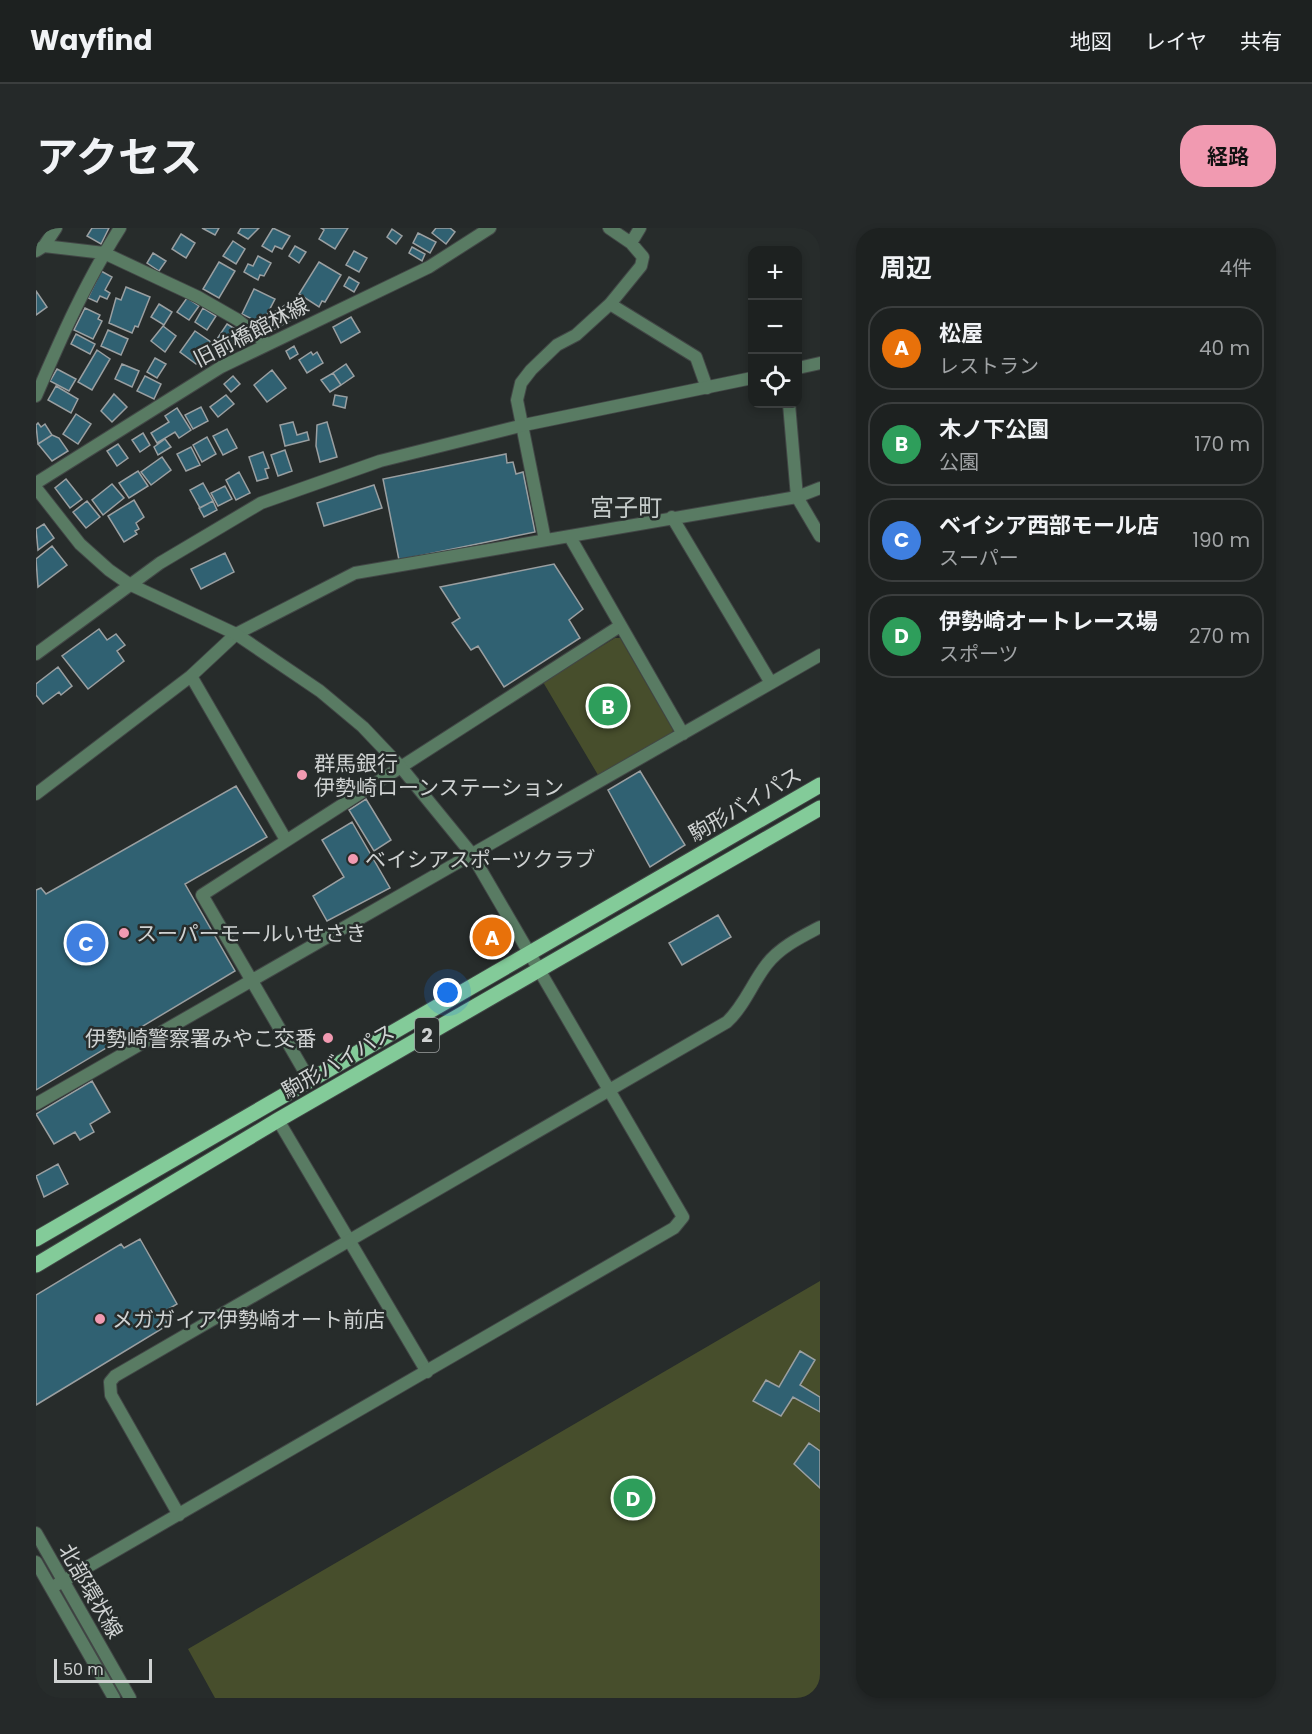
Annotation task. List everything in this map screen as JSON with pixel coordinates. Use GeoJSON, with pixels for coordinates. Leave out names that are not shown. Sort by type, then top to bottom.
{"type":"FeatureCollection","features":[{"type":"Feature","properties":{"kind":"main road","name":"駒形バイパス"},"geometry":{"type":"LineString","coordinates":[[36,1239],[820,785]]}},
{"type":"Feature","properties":{"kind":"main road","name":"駒形バイパス"},"geometry":{"type":"LineString","coordinates":[[36,1265],[278,1120],[820,808]]}},
{"type":"Feature","properties":{"kind":"street"},"geometry":{"type":"LineString","coordinates":[[40,248],[56,228]]}},
{"type":"Feature","properties":{"kind":"street"},"geometry":{"type":"LineString","coordinates":[[36,396],[67,325],[104,253],[120,228]]}},
{"type":"Feature","properties":{"kind":"street","name":"旧前橋館林線"},"geometry":{"type":"LineString","coordinates":[[36,483],[221,367],[429,267],[490,228]]}},
{"type":"Feature","properties":{"kind":"street"},"geometry":{"type":"LineString","coordinates":[[545,540],[517,400],[521,383],[557,345],[576,335],[610,304],[641,266],[643,257],[631,243],[609,228]]}},
{"type":"Feature","properties":{"kind":"street"},"geometry":{"type":"LineString","coordinates":[[631,243],[640,228]]}},
{"type":"Feature","properties":{"kind":"street"},"geometry":{"type":"LineString","coordinates":[[40,248],[104,253],[198,297],[238,320],[267,344]]}},
{"type":"Feature","properties":{"kind":"street"},"geometry":{"type":"LineString","coordinates":[[610,304],[696,357],[707,388]]}},
{"type":"Feature","properties":{"kind":"street"},"geometry":{"type":"LineString","coordinates":[[802,367],[820,363]]}},
{"type":"Feature","properties":{"kind":"street"},"geometry":{"type":"LineString","coordinates":[[36,654],[129,584],[261,503],[380,461],[524,426],[748,379]]}},
{"type":"Feature","properties":{"kind":"street"},"geometry":{"type":"LineString","coordinates":[[789,408],[797,497],[820,536]]}},
{"type":"Feature","properties":{"kind":"street"},"geometry":{"type":"LineString","coordinates":[[36,488],[80,544],[109,570],[129,584],[236,634],[320,691],[363,727],[400,766],[471,853],[683,1217],[680,1223],[427,1372],[51,1588]]}},
{"type":"Feature","properties":{"kind":"street"},"geometry":{"type":"LineString","coordinates":[[36,794],[191,676],[236,634],[355,573],[797,497],[820,489]]}},
{"type":"Feature","properties":{"kind":"street"},"geometry":{"type":"LineString","coordinates":[[672,517],[771,683]]}},
{"type":"Feature","properties":{"kind":"street"},"geometry":{"type":"LineString","coordinates":[[570,537],[683,734]]}},
{"type":"Feature","properties":{"kind":"street"},"geometry":{"type":"LineString","coordinates":[[310,1081],[251,983],[202,895],[620,626]]}},
{"type":"Feature","properties":{"kind":"street"},"geometry":{"type":"LineString","coordinates":[[36,1104],[251,983],[471,853],[820,655]]}},
{"type":"Feature","properties":{"kind":"street"},"geometry":{"type":"LineString","coordinates":[[191,676],[286,840]]}},
{"type":"Feature","properties":{"kind":"street"},"geometry":{"type":"LineString","coordinates":[[179,1515],[111,1395],[109,1389],[112,1379],[727,1022],[743,1005],[766,965],[776,954],[820,927]]}},
{"type":"Feature","properties":{"kind":"street"},"geometry":{"type":"LineString","coordinates":[[278,1120],[427,1372]]}},
{"type":"Feature","properties":{"kind":"street","name":"北部環状線"},"geometry":{"type":"LineString","coordinates":[[36,1533],[130,1698]]}},
{"type":"Feature","properties":{"kind":"street","name":"北部環状線"},"geometry":{"type":"LineString","coordinates":[[36,1562],[114,1698]]}},
{"type":"Feature","properties":{"kind":"green space"},"geometry":{"type":"Polygon","coordinates":[[[615,638],[620,638],[673,730],[672,734],[598,775],[543,682],[615,638]]]}},
{"type":"Feature","properties":{"kind":"green space"},"geometry":{"type":"Polygon","coordinates":[[[820,1281],[820,1698],[215,1698],[188,1649],[820,1281]]]}},
{"type":"Feature","properties":{"kind":"building"},"geometry":{"type":"Polygon","coordinates":[[[92,228],[109,228],[101,244],[87,236],[92,228]]]}},
{"type":"Feature","properties":{"kind":"building"},"geometry":{"type":"Polygon","coordinates":[[[202,228],[219,228],[215,235],[202,228]]]}},
{"type":"Feature","properties":{"kind":"building"},"geometry":{"type":"Polygon","coordinates":[[[241,228],[259,228],[248,239],[238,233],[241,228]]]}},
{"type":"Feature","properties":{"kind":"building"},"geometry":{"type":"Polygon","coordinates":[[[273,228],[290,236],[282,249],[275,246],[272,252],[262,246],[273,228]]]}},
{"type":"Feature","properties":{"kind":"building"},"geometry":{"type":"Polygon","coordinates":[[[321,228],[348,228],[335,249],[319,239],[324,230],[321,228]]]}},
{"type":"Feature","properties":{"kind":"building"},"geometry":{"type":"Polygon","coordinates":[[[436,228],[450,228],[455,232],[446,244],[432,233],[436,228]]]}},
{"type":"Feature","properties":{"kind":"building"},"geometry":{"type":"Polygon","coordinates":[[[392,229],[402,236],[396,244],[387,237],[392,229]]]}},
{"type":"Feature","properties":{"kind":"building"},"geometry":{"type":"Polygon","coordinates":[[[418,233],[436,242],[430,253],[413,243],[418,233]]]}},
{"type":"Feature","properties":{"kind":"building"},"geometry":{"type":"Polygon","coordinates":[[[181,234],[195,243],[186,258],[172,249],[181,234]]]}},
{"type":"Feature","properties":{"kind":"building"},"geometry":{"type":"Polygon","coordinates":[[[233,241],[245,249],[236,264],[223,256],[233,241]]]}},
{"type":"Feature","properties":{"kind":"building"},"geometry":{"type":"Polygon","coordinates":[[[295,246],[306,252],[299,263],[289,256],[295,246]]]}},
{"type":"Feature","properties":{"kind":"building"},"geometry":{"type":"Polygon","coordinates":[[[412,247],[425,254],[422,261],[409,253],[412,247]]]}},
{"type":"Feature","properties":{"kind":"building"},"geometry":{"type":"Polygon","coordinates":[[[354,251],[367,258],[359,272],[346,265],[354,251]]]}},
{"type":"Feature","properties":{"kind":"building"},"geometry":{"type":"Polygon","coordinates":[[[153,253],[166,261],[159,271],[147,263],[153,253]]]}},
{"type":"Feature","properties":{"kind":"building"},"geometry":{"type":"Polygon","coordinates":[[[258,256],[271,263],[264,276],[260,275],[258,280],[244,272],[248,264],[253,266],[258,256]]]}},
{"type":"Feature","properties":{"kind":"building"},"geometry":{"type":"Polygon","coordinates":[[[219,262],[235,271],[219,298],[203,289],[219,262]]]}},
{"type":"Feature","properties":{"kind":"building"},"geometry":{"type":"Polygon","coordinates":[[[319,262],[341,275],[325,302],[322,301],[319,307],[299,294],[319,262]]]}},
{"type":"Feature","properties":{"kind":"building"},"geometry":{"type":"Polygon","coordinates":[[[101,271],[112,277],[105,290],[110,293],[107,299],[100,296],[97,302],[88,298],[101,271]]]}},
{"type":"Feature","properties":{"kind":"building"},"geometry":{"type":"Polygon","coordinates":[[[349,277],[359,283],[354,292],[344,286],[349,277]]]}},
{"type":"Feature","properties":{"kind":"building"},"geometry":{"type":"Polygon","coordinates":[[[126,287],[150,297],[138,327],[135,326],[132,333],[109,323],[116,298],[121,300],[126,287]]]}},
{"type":"Feature","properties":{"kind":"building"},"geometry":{"type":"Polygon","coordinates":[[[254,289],[275,299],[262,324],[242,314],[254,289]]]}},
{"type":"Feature","properties":{"kind":"building"},"geometry":{"type":"Polygon","coordinates":[[[36,291],[47,307],[36,315],[36,291]]]}},
{"type":"Feature","properties":{"kind":"building"},"geometry":{"type":"Polygon","coordinates":[[[187,298],[199,306],[189,320],[177,312],[187,298]]]}},
{"type":"Feature","properties":{"kind":"building"},"geometry":{"type":"Polygon","coordinates":[[[159,304],[172,312],[164,325],[151,317],[159,304]]]}},
{"type":"Feature","properties":{"kind":"building"},"geometry":{"type":"Polygon","coordinates":[[[287,304],[295,318],[273,330],[266,317],[287,304]]]}},
{"type":"Feature","properties":{"kind":"building"},"geometry":{"type":"Polygon","coordinates":[[[85,308],[100,315],[98,319],[102,321],[93,339],[74,330],[85,308]]]}},
{"type":"Feature","properties":{"kind":"building"},"geometry":{"type":"Polygon","coordinates":[[[203,308],[216,316],[207,330],[195,322],[203,308]]]}},
{"type":"Feature","properties":{"kind":"building"},"geometry":{"type":"Polygon","coordinates":[[[351,317],[360,332],[341,343],[333,327],[351,317]]]}},
{"type":"Feature","properties":{"kind":"building"},"geometry":{"type":"Polygon","coordinates":[[[227,324],[240,332],[230,347],[217,339],[227,324]]]}},
{"type":"Feature","properties":{"kind":"building"},"geometry":{"type":"Polygon","coordinates":[[[163,326],[176,336],[165,352],[151,341],[163,326]]]}},
{"type":"Feature","properties":{"kind":"building"},"geometry":{"type":"Polygon","coordinates":[[[108,330],[128,339],[121,355],[101,346],[108,330]]]}},
{"type":"Feature","properties":{"kind":"building"},"geometry":{"type":"Polygon","coordinates":[[[195,331],[211,342],[196,364],[180,352],[195,331]]]}},
{"type":"Feature","properties":{"kind":"building"},"geometry":{"type":"Polygon","coordinates":[[[76,334],[95,344],[90,354],[71,344],[76,334]]]}},
{"type":"Feature","properties":{"kind":"building"},"geometry":{"type":"Polygon","coordinates":[[[294,346],[298,354],[290,359],[286,351],[294,346]]]}},
{"type":"Feature","properties":{"kind":"building"},"geometry":{"type":"Polygon","coordinates":[[[97,350],[110,359],[92,390],[78,382],[97,350]]]}},
{"type":"Feature","properties":{"kind":"building"},"geometry":{"type":"Polygon","coordinates":[[[311,352],[313,355],[317,352],[323,363],[307,373],[299,360],[311,352]]]}},
{"type":"Feature","properties":{"kind":"building"},"geometry":{"type":"Polygon","coordinates":[[[155,358],[166,364],[157,378],[147,372],[155,358]]]}},
{"type":"Feature","properties":{"kind":"building"},"geometry":{"type":"Polygon","coordinates":[[[122,364],[139,371],[132,387],[115,379],[122,364]]]}},
{"type":"Feature","properties":{"kind":"building"},"geometry":{"type":"Polygon","coordinates":[[[346,364],[354,376],[341,385],[333,373],[346,364]]]}},
{"type":"Feature","properties":{"kind":"building"},"geometry":{"type":"Polygon","coordinates":[[[57,369],[76,379],[69,391],[50,381],[57,369]]]}},
{"type":"Feature","properties":{"kind":"building"},"geometry":{"type":"Polygon","coordinates":[[[272,370],[286,388],[267,402],[254,385],[272,370]]]}},
{"type":"Feature","properties":{"kind":"building"},"geometry":{"type":"Polygon","coordinates":[[[333,373],[341,385],[330,392],[321,380],[333,373]]]}},
{"type":"Feature","properties":{"kind":"building"},"geometry":{"type":"Polygon","coordinates":[[[145,376],[161,384],[154,399],[137,391],[145,376]]]}},
{"type":"Feature","properties":{"kind":"building"},"geometry":{"type":"Polygon","coordinates":[[[233,376],[240,384],[231,392],[224,384],[233,376]]]}},
{"type":"Feature","properties":{"kind":"building"},"geometry":{"type":"Polygon","coordinates":[[[56,386],[78,399],[71,413],[48,400],[56,386]]]}},
{"type":"Feature","properties":{"kind":"building"},"geometry":{"type":"Polygon","coordinates":[[[114,394],[127,407],[112,422],[101,411],[114,394]]]}},
{"type":"Feature","properties":{"kind":"building"},"geometry":{"type":"Polygon","coordinates":[[[226,395],[234,404],[218,417],[210,407],[226,395]]]}},
{"type":"Feature","properties":{"kind":"building"},"geometry":{"type":"Polygon","coordinates":[[[335,395],[347,397],[345,408],[333,405],[335,395]]]}},
{"type":"Feature","properties":{"kind":"building"},"geometry":{"type":"Polygon","coordinates":[[[201,407],[208,421],[193,429],[185,415],[201,407]]]}},
{"type":"Feature","properties":{"kind":"building"},"geometry":{"type":"Polygon","coordinates":[[[177,408],[191,430],[179,438],[175,432],[157,443],[151,433],[169,422],[165,416],[177,408]]]}},
{"type":"Feature","properties":{"kind":"building"},"geometry":{"type":"Polygon","coordinates":[[[76,414],[91,424],[78,444],[63,434],[76,414]]]}},
{"type":"Feature","properties":{"kind":"building"},"geometry":{"type":"Polygon","coordinates":[[[293,422],[297,435],[307,432],[309,440],[285,446],[280,425],[293,422]]]}},
{"type":"Feature","properties":{"kind":"building"},"geometry":{"type":"Polygon","coordinates":[[[327,422],[337,457],[320,462],[316,446],[317,425],[327,422]]]}},
{"type":"Feature","properties":{"kind":"building"},"geometry":{"type":"Polygon","coordinates":[[[38,423],[41,427],[45,424],[52,435],[38,444],[36,425],[38,423]]]}},
{"type":"Feature","properties":{"kind":"building"},"geometry":{"type":"Polygon","coordinates":[[[227,429],[237,448],[223,455],[213,436],[227,429]]]}},
{"type":"Feature","properties":{"kind":"building"},"geometry":{"type":"Polygon","coordinates":[[[143,433],[150,445],[140,452],[132,440],[143,433]]]}},
{"type":"Feature","properties":{"kind":"building"},"geometry":{"type":"Polygon","coordinates":[[[52,435],[59,438],[68,451],[52,461],[38,444],[52,435]]]}},
{"type":"Feature","properties":{"kind":"building"},"geometry":{"type":"Polygon","coordinates":[[[207,437],[216,454],[202,462],[193,445],[207,437]]]}},
{"type":"Feature","properties":{"kind":"building"},"geometry":{"type":"Polygon","coordinates":[[[165,439],[171,447],[158,455],[154,447],[165,439]]]}},
{"type":"Feature","properties":{"kind":"building"},"geometry":{"type":"Polygon","coordinates":[[[118,444],[128,458],[117,466],[107,451],[118,444]]]}},
{"type":"Feature","properties":{"kind":"building"},"geometry":{"type":"Polygon","coordinates":[[[191,447],[200,465],[186,471],[177,454],[191,447]]]}},
{"type":"Feature","properties":{"kind":"building"},"geometry":{"type":"Polygon","coordinates":[[[285,450],[292,471],[278,476],[271,455],[285,450]]]}},
{"type":"Feature","properties":{"kind":"building"},"geometry":{"type":"Polygon","coordinates":[[[263,452],[269,468],[265,469],[268,478],[257,481],[249,457],[263,452]]]}},
{"type":"Feature","properties":{"kind":"building"},"geometry":{"type":"Polygon","coordinates":[[[506,454],[507,463],[513,462],[516,474],[523,472],[535,532],[399,560],[383,479],[506,454]]]}},
{"type":"Feature","properties":{"kind":"building"},"geometry":{"type":"Polygon","coordinates":[[[162,457],[171,470],[151,485],[141,472],[162,457]]]}},
{"type":"Feature","properties":{"kind":"building"},"geometry":{"type":"Polygon","coordinates":[[[138,471],[148,486],[129,498],[119,483],[138,471]]]}},
{"type":"Feature","properties":{"kind":"building"},"geometry":{"type":"Polygon","coordinates":[[[239,472],[250,493],[236,500],[226,480],[239,472]]]}},
{"type":"Feature","properties":{"kind":"building"},"geometry":{"type":"Polygon","coordinates":[[[66,479],[82,499],[70,508],[55,488],[66,479]]]}},
{"type":"Feature","properties":{"kind":"building"},"geometry":{"type":"Polygon","coordinates":[[[203,483],[213,501],[200,508],[190,490],[203,483]]]}},
{"type":"Feature","properties":{"kind":"building"},"geometry":{"type":"Polygon","coordinates":[[[112,484],[124,498],[103,515],[92,500],[112,484]]]}},
{"type":"Feature","properties":{"kind":"building"},"geometry":{"type":"Polygon","coordinates":[[[374,485],[382,508],[324,526],[317,503],[374,485]]]}},
{"type":"Feature","properties":{"kind":"building"},"geometry":{"type":"Polygon","coordinates":[[[225,486],[232,499],[218,506],[211,493],[225,486]]]}},
{"type":"Feature","properties":{"kind":"building"},"geometry":{"type":"Polygon","coordinates":[[[134,500],[144,517],[136,523],[139,529],[135,531],[137,534],[124,542],[108,516],[134,500]]]}},
{"type":"Feature","properties":{"kind":"building"},"geometry":{"type":"Polygon","coordinates":[[[87,501],[100,517],[86,528],[73,512],[87,501]]]}},
{"type":"Feature","properties":{"kind":"building"},"geometry":{"type":"Polygon","coordinates":[[[213,501],[217,510],[204,517],[199,508],[213,501]]]}},
{"type":"Feature","properties":{"kind":"building"},"geometry":{"type":"Polygon","coordinates":[[[44,524],[54,538],[38,550],[36,529],[44,524]]]}},
{"type":"Feature","properties":{"kind":"building"},"geometry":{"type":"Polygon","coordinates":[[[52,546],[67,565],[38,587],[36,559],[52,546]]]}},
{"type":"Feature","properties":{"kind":"building"},"geometry":{"type":"Polygon","coordinates":[[[225,553],[234,572],[201,589],[191,569],[225,553]]]}},
{"type":"Feature","properties":{"kind":"building"},"geometry":{"type":"Polygon","coordinates":[[[554,564],[583,609],[569,620],[580,638],[504,687],[478,646],[471,650],[452,623],[460,618],[440,587],[554,564]]]}},
{"type":"Feature","properties":{"kind":"building"},"geometry":{"type":"Polygon","coordinates":[[[99,629],[107,640],[116,634],[125,645],[117,651],[124,661],[88,689],[62,656],[99,629]]]}},
{"type":"Feature","properties":{"kind":"building"},"geometry":{"type":"Polygon","coordinates":[[[58,667],[72,686],[61,695],[59,692],[43,704],[36,695],[36,684],[58,667]]]}},
{"type":"Feature","properties":{"kind":"building"},"geometry":{"type":"Polygon","coordinates":[[[640,771],[685,845],[650,867],[608,790],[640,771]]]}},
{"type":"Feature","properties":{"kind":"building","name":"スーパーモールいせさき"},"geometry":{"type":"Polygon","coordinates":[[[236,786],[267,837],[185,884],[235,971],[36,1090],[36,890],[41,888],[46,894],[236,786]]]}},
{"type":"Feature","properties":{"kind":"building"},"geometry":{"type":"Polygon","coordinates":[[[366,799],[391,840],[374,851],[349,810],[366,799]]]}},
{"type":"Feature","properties":{"kind":"building","name":"ベイシアスポーツクラブ"},"geometry":{"type":"Polygon","coordinates":[[[352,822],[390,888],[327,921],[313,896],[344,877],[322,840],[352,822]]]}},
{"type":"Feature","properties":{"kind":"building"},"geometry":{"type":"Polygon","coordinates":[[[718,915],[731,937],[682,965],[669,943],[718,915]]]}},
{"type":"Feature","properties":{"kind":"building"},"geometry":{"type":"Polygon","coordinates":[[[92,1081],[110,1112],[90,1124],[94,1132],[80,1140],[75,1132],[54,1144],[36,1114],[92,1081]]]}},
{"type":"Feature","properties":{"kind":"building"},"geometry":{"type":"Polygon","coordinates":[[[58,1164],[68,1184],[44,1197],[36,1176],[58,1164]]]}},
{"type":"Feature","properties":{"kind":"building","name":"メガガイア伊勢崎オート前店"},"geometry":{"type":"Polygon","coordinates":[[[140,1239],[177,1304],[162,1313],[168,1325],[36,1405],[36,1295],[121,1244],[124,1248],[140,1239]]]}},
{"type":"Feature","properties":{"kind":"building"},"geometry":{"type":"Polygon","coordinates":[[[800,1351],[815,1360],[800,1385],[820,1397],[820,1412],[793,1397],[781,1416],[753,1401],[766,1380],[779,1387],[800,1351]]]}},
{"type":"Feature","properties":{"kind":"building"},"geometry":{"type":"Polygon","coordinates":[[[809,1443],[820,1451],[820,1488],[794,1464],[809,1443]]]}},
{"type":"Feature","properties":{"kind":"place","name":"木ノ下公園"},"geometry":{"type":"Point","coordinates":[608,706]}},
{"type":"Feature","properties":{"kind":"place","name":"群馬銀行 伊勢崎ローンステーション"},"geometry":{"type":"Point","coordinates":[302,775]}},
{"type":"Feature","properties":{"kind":"place","name":"ベイシアスポーツクラブ"},"geometry":{"type":"Point","coordinates":[353,859]}},
{"type":"Feature","properties":{"kind":"place","name":"スーパーモールいせさき"},"geometry":{"type":"Point","coordinates":[124,933]}},
{"type":"Feature","properties":{"kind":"place","name":"松屋"},"geometry":{"type":"Point","coordinates":[492,937]}},
{"type":"Feature","properties":{"kind":"place","name":"ベイシア西部モール店"},"geometry":{"type":"Point","coordinates":[86,943]}},
{"type":"Feature","properties":{"kind":"place","name":"伊勢崎警察署みやこ交番"},"geometry":{"type":"Point","coordinates":[328,1038]}},
{"type":"Feature","properties":{"kind":"place","name":"メガガイア伊勢崎オート前店"},"geometry":{"type":"Point","coordinates":[100,1319]}},
{"type":"Feature","properties":{"kind":"place","name":"伊勢崎オートレース場"},"geometry":{"type":"Point","coordinates":[633,1498]}},
{"type":"Feature","properties":{"kind":"district","name":"宮子町"},"geometry":{"type":"Point","coordinates":[626,507]}}]}
